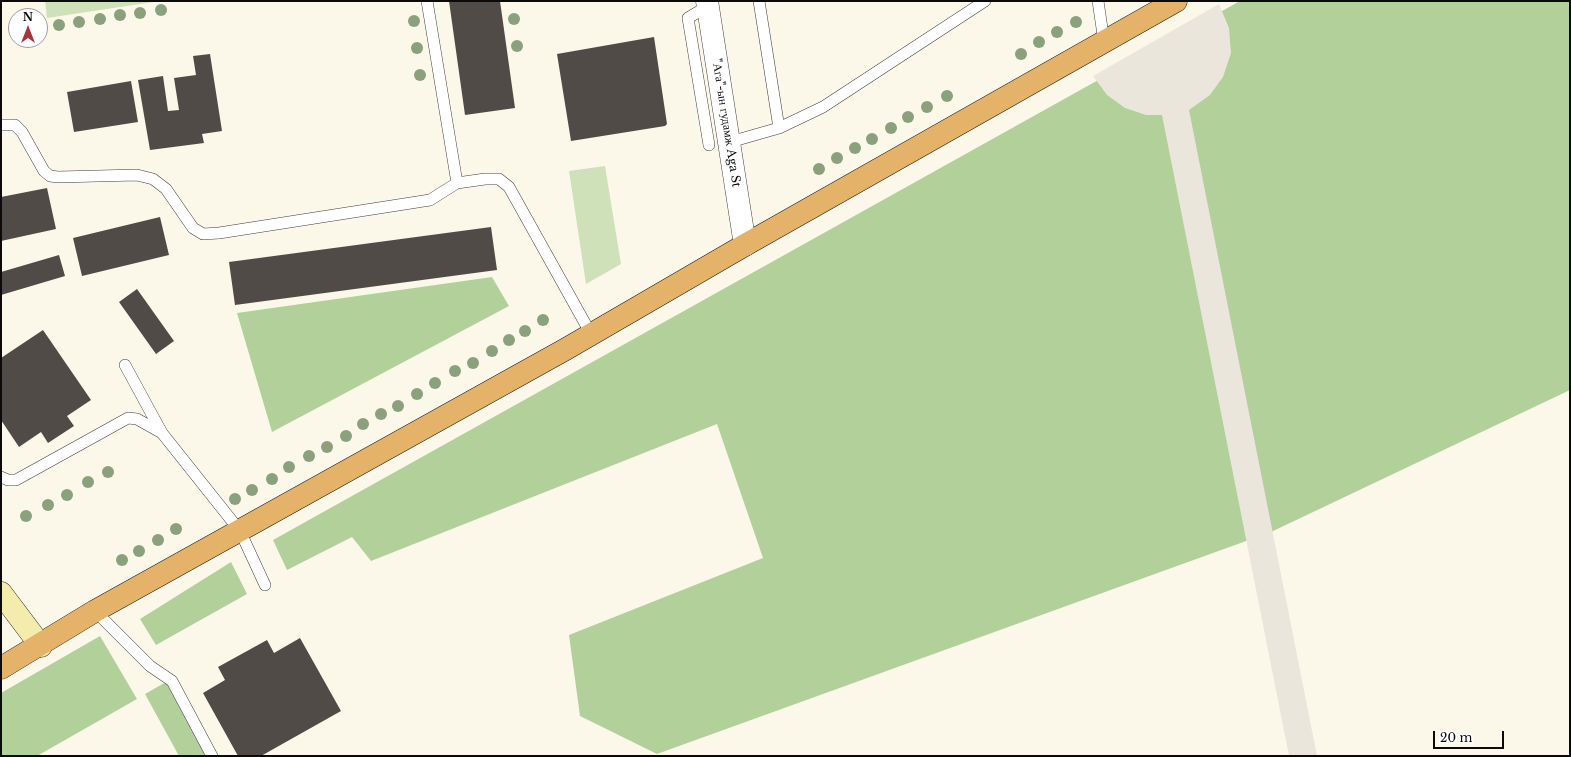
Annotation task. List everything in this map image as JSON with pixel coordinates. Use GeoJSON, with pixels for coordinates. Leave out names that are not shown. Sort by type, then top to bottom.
{"type":"FeatureCollection","features":[{"type":"Feature","properties":{"kind":"highway"},"geometry":{"type":"LineString","coordinates":[[1,668],[41,646],[95,612],[591,334],[1176,1]]}},
{"type":"Feature","properties":{"kind":"main road"},"geometry":{"type":"LineString","coordinates":[[1,593],[41,646]]}},
{"type":"Feature","properties":{"kind":"street","name":"\"Ага\"-ын гудамж Aga St"},"geometry":{"type":"LineString","coordinates":[[707,4],[719,144],[745,245]]}},
{"type":"Feature","properties":{"kind":"lane"},"geometry":{"type":"LineString","coordinates":[[426,1],[457,183]]}},
{"type":"Feature","properties":{"kind":"lane"},"geometry":{"type":"LineString","coordinates":[[759,1],[779,128]]}},
{"type":"Feature","properties":{"kind":"lane"},"geometry":{"type":"LineString","coordinates":[[719,144],[779,128],[823,107],[985,1]]}},
{"type":"Feature","properties":{"kind":"lane"},"geometry":{"type":"LineString","coordinates":[[1098,1],[1104,42]]}},
{"type":"Feature","properties":{"kind":"lane"},"geometry":{"type":"LineString","coordinates":[[1,125],[15,125],[22,132],[44,171],[50,176],[137,175],[153,179],[166,189],[193,228],[203,234],[219,233],[430,200],[457,183],[485,179],[499,179],[509,187],[591,334]]}},
{"type":"Feature","properties":{"kind":"lane"},"geometry":{"type":"LineString","coordinates":[[125,365],[162,433],[240,531],[265,585]]}},
{"type":"Feature","properties":{"kind":"lane"},"geometry":{"type":"LineString","coordinates":[[1,478],[16,480],[128,418],[137,419],[162,433]]}},
{"type":"Feature","properties":{"kind":"lane"},"geometry":{"type":"LineString","coordinates":[[95,612],[150,666],[172,681],[212,756]]}},
{"type":"Feature","properties":{"kind":"green space"},"geometry":{"type":"Polygon","coordinates":[[[45,1],[160,1],[48,18],[48,8],[46,8],[45,1]]]}},
{"type":"Feature","properties":{"kind":"green space"},"geometry":{"type":"Polygon","coordinates":[[[1240,1],[1570,1],[1570,390],[1271,532],[657,754],[580,716],[569,635],[763,558],[717,424],[371,561],[352,537],[287,570],[273,540],[1240,1]]]}},
{"type":"Feature","properties":{"kind":"green space"},"geometry":{"type":"Polygon","coordinates":[[[605,166],[621,264],[586,284],[569,171],[605,166]]]}},
{"type":"Feature","properties":{"kind":"green space"},"geometry":{"type":"Polygon","coordinates":[[[492,277],[509,306],[272,432],[237,313],[492,277]]]}},
{"type":"Feature","properties":{"kind":"green space"},"geometry":{"type":"Polygon","coordinates":[[[231,562],[247,594],[156,645],[140,619],[231,562]]]}},
{"type":"Feature","properties":{"kind":"green space"},"geometry":{"type":"Polygon","coordinates":[[[100,636],[137,699],[37,756],[1,756],[1,693],[100,636]]]}},
{"type":"Feature","properties":{"kind":"green space"},"geometry":{"type":"Polygon","coordinates":[[[166,682],[207,756],[179,756],[145,694],[166,682]]]}},
{"type":"Feature","properties":{"kind":"shaded area"},"geometry":{"type":"Polygon","coordinates":[[[1219,4],[1229,28],[1231,53],[1223,77],[1210,95],[1189,110],[1317,756],[1289,756],[1162,115],[1146,115],[1125,108],[1107,95],[1093,76],[1219,4]]]}},
{"type":"Feature","properties":{"kind":"building"},"geometry":{"type":"Polygon","coordinates":[[[449,1],[500,1],[515,108],[465,115],[449,1]]]}},
{"type":"Feature","properties":{"kind":"building"},"geometry":{"type":"Polygon","coordinates":[[[654,37],[667,124],[665,126],[571,141],[557,54],[654,37]]]}},
{"type":"Feature","properties":{"kind":"building"},"geometry":{"type":"Polygon","coordinates":[[[210,54],[222,131],[202,134],[204,143],[150,150],[138,80],[163,76],[168,111],[179,110],[174,78],[196,75],[193,56],[210,54]]]}},
{"type":"Feature","properties":{"kind":"building"},"geometry":{"type":"Polygon","coordinates":[[[131,81],[138,122],[74,132],[67,92],[131,81]]]}},
{"type":"Feature","properties":{"kind":"building"},"geometry":{"type":"Polygon","coordinates":[[[47,188],[56,229],[1,241],[1,197],[47,188]]]}},
{"type":"Feature","properties":{"kind":"building"},"geometry":{"type":"Polygon","coordinates":[[[160,217],[169,255],[82,276],[73,238],[160,217]]]}},
{"type":"Feature","properties":{"kind":"building"},"geometry":{"type":"Polygon","coordinates":[[[491,227],[497,270],[235,305],[229,262],[491,227]]]}},
{"type":"Feature","properties":{"kind":"building"},"geometry":{"type":"Polygon","coordinates":[[[59,255],[65,276],[1,295],[1,272],[59,255]]]}},
{"type":"Feature","properties":{"kind":"building"},"geometry":{"type":"Polygon","coordinates":[[[137,289],[174,341],[156,354],[119,302],[137,289]]]}},
{"type":"Feature","properties":{"kind":"building"},"geometry":{"type":"Polygon","coordinates":[[[43,330],[91,400],[67,416],[74,426],[48,443],[41,432],[19,447],[1,420],[1,358],[43,330]]]}},
{"type":"Feature","properties":{"kind":"building"},"geometry":{"type":"Polygon","coordinates":[[[300,638],[341,711],[261,756],[238,756],[203,693],[225,680],[218,667],[267,640],[274,653],[300,638]]]}}]}
